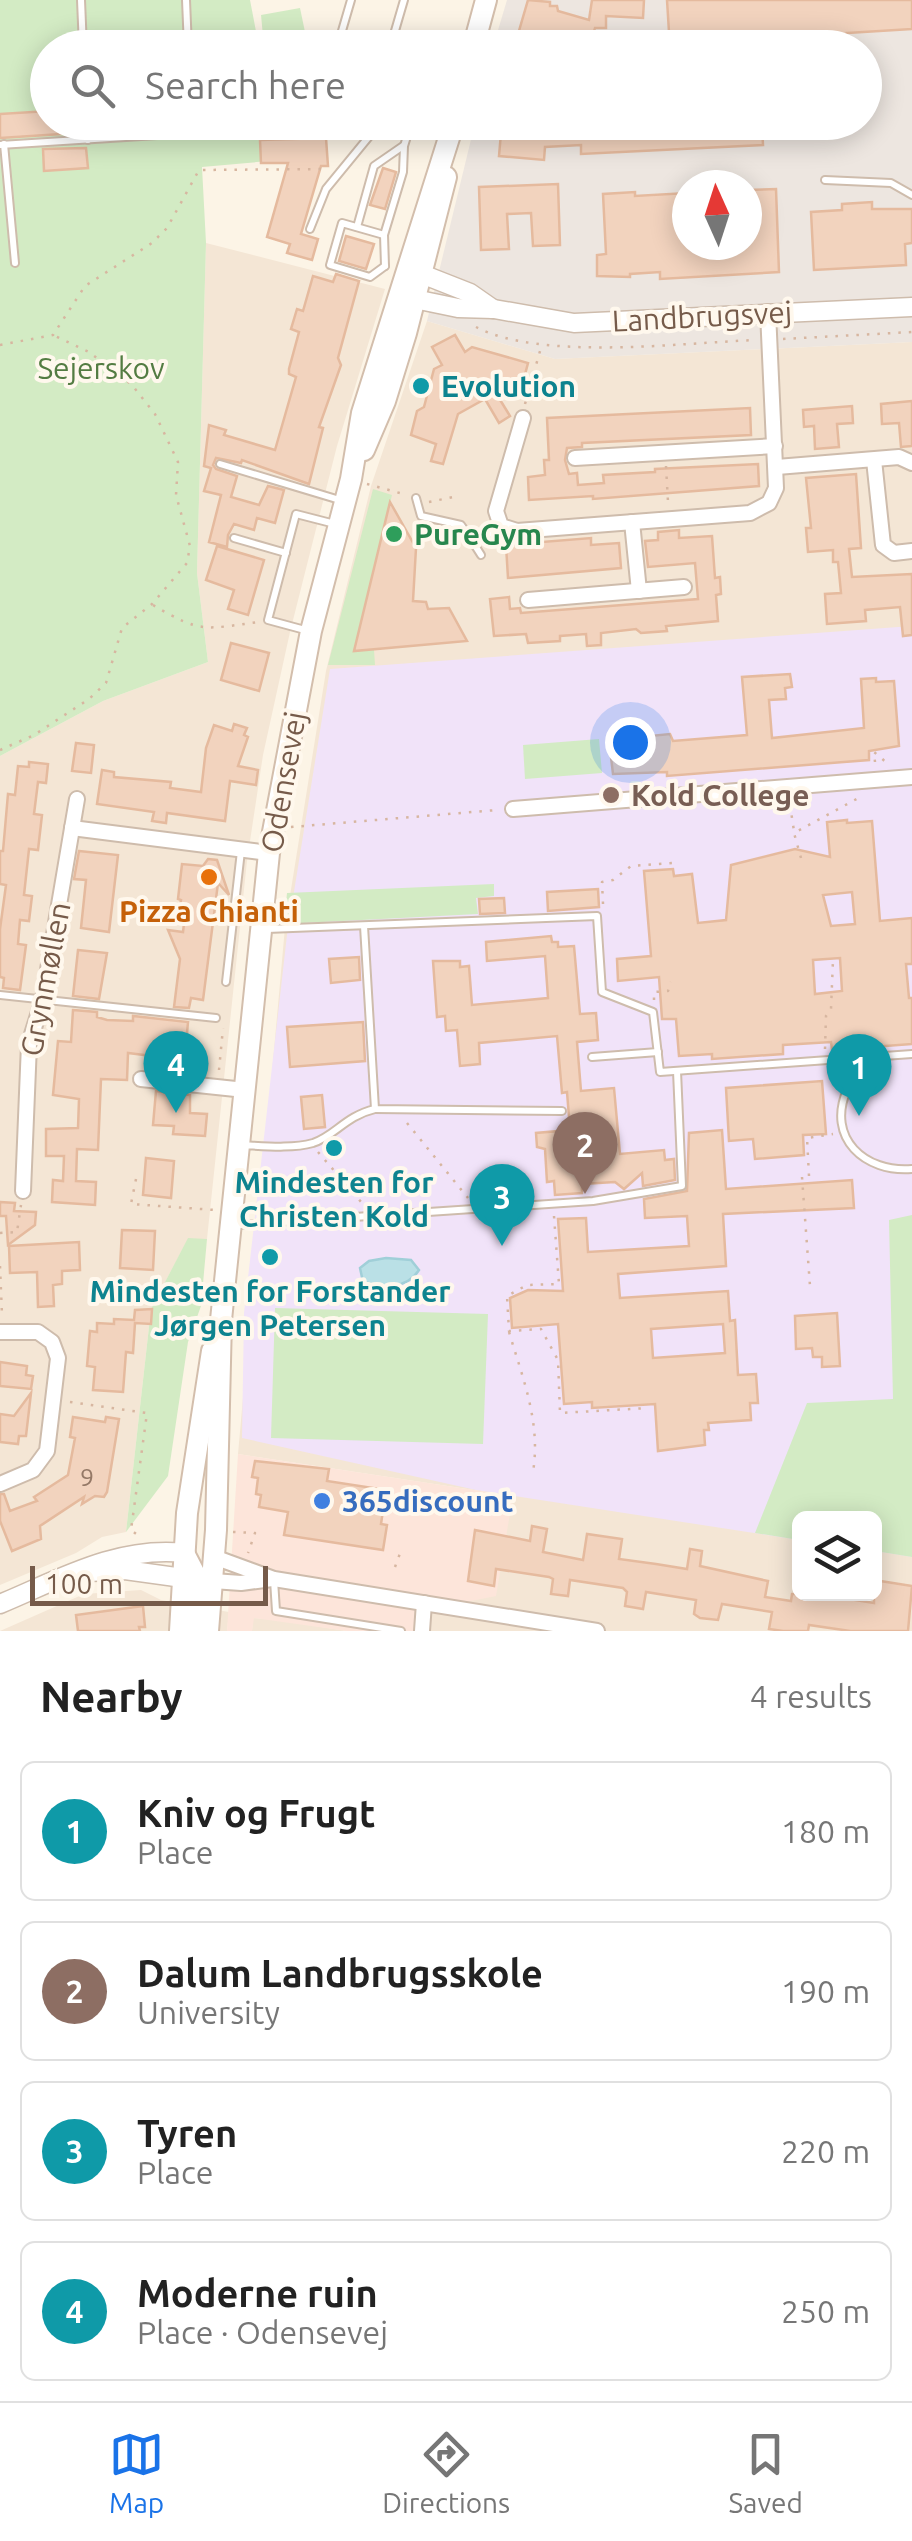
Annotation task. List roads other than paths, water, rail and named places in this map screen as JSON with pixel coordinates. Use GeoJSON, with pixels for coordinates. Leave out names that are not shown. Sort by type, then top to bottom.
{"type":"FeatureCollection","features":[{"type":"Feature","properties":{"kind":"main road"},"geometry":{"type":"LineString","coordinates":[[478,30],[486,0]]}},
{"type":"Feature","properties":{"kind":"main road","name":"Odensevej"},"geometry":{"type":"LineString","coordinates":[[200,1555],[269,853],[311,631],[351,479],[385,400],[405,281],[449,140]]}},
{"type":"Feature","properties":{"kind":"main road","name":"Odensevej"},"geometry":{"type":"LineString","coordinates":[[200,1555],[200,1413],[221,1320]]}},
{"type":"Feature","properties":{"kind":"main road"},"geometry":{"type":"LineString","coordinates":[[194,1631],[200,1555]]}},
{"type":"Feature","properties":{"kind":"main road"},"geometry":{"type":"LineString","coordinates":[[180,1631],[198,1580],[200,1555]]}},
{"type":"Feature","properties":{"kind":"main road"},"geometry":{"type":"LineString","coordinates":[[198,1580],[208,1631]]}},
{"type":"Feature","properties":{"kind":"street","name":"Landbrugsvej"},"geometry":{"type":"LineString","coordinates":[[405,281],[458,308],[494,309],[574,323],[912,307]]}},
{"type":"Feature","properties":{"kind":"street"},"geometry":{"type":"LineString","coordinates":[[523,418],[496,511],[501,526],[517,531],[750,513],[769,504],[776,488],[768,312]]}},
{"type":"Feature","properties":{"kind":"street"},"geometry":{"type":"LineString","coordinates":[[575,458],[775,446]]}},
{"type":"Feature","properties":{"kind":"street"},"geometry":{"type":"LineString","coordinates":[[777,467],[899,458],[912,463]]}},
{"type":"Feature","properties":{"kind":"street"},"geometry":{"type":"LineString","coordinates":[[874,460],[883,546],[894,553],[912,551]]}},
{"type":"Feature","properties":{"kind":"street"},"geometry":{"type":"LineString","coordinates":[[632,522],[639,591]]}},
{"type":"Feature","properties":{"kind":"street"},"geometry":{"type":"LineString","coordinates":[[528,600],[684,587]]}},
{"type":"Feature","properties":{"kind":"street"},"geometry":{"type":"LineString","coordinates":[[513,808],[912,778]]}},
{"type":"Feature","properties":{"kind":"street","name":"Grynmøllen"},"geometry":{"type":"LineString","coordinates":[[23,1191],[29,1044],[43,999],[76,799]]}},
{"type":"Feature","properties":{"kind":"street"},"geometry":{"type":"LineString","coordinates":[[72,828],[269,853]]}},
{"type":"Feature","properties":{"kind":"street"},"geometry":{"type":"LineString","coordinates":[[141,1079],[245,1090]]}},
{"type":"Feature","properties":{"kind":"street"},"geometry":{"type":"LineString","coordinates":[[0,1484],[32,1470],[47,1451],[58,1358],[52,1342],[38,1332],[2,1332]]}},
{"type":"Feature","properties":{"kind":"street"},"geometry":{"type":"LineString","coordinates":[[0,1604],[101,1560],[160,1550],[200,1555],[274,1579],[597,1631]]}},
{"type":"Feature","properties":{"kind":"street"},"geometry":{"type":"LineString","coordinates":[[74,1573],[125,1570],[242,1583],[274,1579]]}},
{"type":"Feature","properties":{"kind":"street"},"geometry":{"type":"LineString","coordinates":[[422,1631],[424,1603]]}},
{"type":"Feature","properties":{"kind":"lane"},"geometry":{"type":"LineString","coordinates":[[81,0],[82,30]]}},
{"type":"Feature","properties":{"kind":"lane"},"geometry":{"type":"LineString","coordinates":[[186,0],[187,30]]}},
{"type":"Feature","properties":{"kind":"lane"},"geometry":{"type":"LineString","coordinates":[[342,30],[351,0]]}},
{"type":"Feature","properties":{"kind":"lane"},"geometry":{"type":"LineString","coordinates":[[395,30],[404,0]]}},
{"type":"Feature","properties":{"kind":"lane"},"geometry":{"type":"LineString","coordinates":[[15,263],[2,144],[88,140]]}},
{"type":"Feature","properties":{"kind":"lane"},"geometry":{"type":"LineString","coordinates":[[310,229],[326,189],[364,140]]}},
{"type":"Feature","properties":{"kind":"lane"},"geometry":{"type":"LineString","coordinates":[[405,281],[384,236],[403,172],[406,140]]}},
{"type":"Feature","properties":{"kind":"lane"},"geometry":{"type":"LineString","coordinates":[[357,227],[374,166],[404,146]]}},
{"type":"Feature","properties":{"kind":"lane"},"geometry":{"type":"LineString","coordinates":[[824,180],[891,183],[912,195]]}},
{"type":"Feature","properties":{"kind":"lane"},"geometry":{"type":"LineString","coordinates":[[384,236],[342,222],[330,265],[370,277],[405,281]]}},
{"type":"Feature","properties":{"kind":"lane"},"geometry":{"type":"LineString","coordinates":[[220,464],[345,501]]}},
{"type":"Feature","properties":{"kind":"lane"},"geometry":{"type":"LineString","coordinates":[[416,498],[421,516],[461,525],[481,555]]}},
{"type":"Feature","properties":{"kind":"lane"},"geometry":{"type":"LineString","coordinates":[[311,631],[268,620],[296,514],[338,525]]}},
{"type":"Feature","properties":{"kind":"lane"},"geometry":{"type":"LineString","coordinates":[[474,544],[501,526]]}},
{"type":"Feature","properties":{"kind":"lane"},"geometry":{"type":"LineString","coordinates":[[234,538],[286,553]]}},
{"type":"Feature","properties":{"kind":"lane"},"geometry":{"type":"LineString","coordinates":[[226,982],[241,849]]}},
{"type":"Feature","properties":{"kind":"lane"},"geometry":{"type":"LineString","coordinates":[[261,929],[597,916],[602,992],[653,1012],[660,1072],[912,1054]]}},
{"type":"Feature","properties":{"kind":"lane"},"geometry":{"type":"LineString","coordinates":[[364,926],[375,1109]]}},
{"type":"Feature","properties":{"kind":"lane"},"geometry":{"type":"LineString","coordinates":[[0,995],[216,1018]]}},
{"type":"Feature","properties":{"kind":"lane"},"geometry":{"type":"LineString","coordinates":[[592,1056],[658,1052]]}},
{"type":"Feature","properties":{"kind":"lane"},"geometry":{"type":"LineString","coordinates":[[871,1057],[844,1095],[844,1132],[866,1160],[889,1170],[912,1169]]}},
{"type":"Feature","properties":{"kind":"lane"},"geometry":{"type":"LineString","coordinates":[[231,1218],[374,1218],[592,1202],[682,1186],[677,1071]]}},
{"type":"Feature","properties":{"kind":"lane"},"geometry":{"type":"LineString","coordinates":[[239,1145],[311,1144],[355,1114],[375,1109],[562,1110]]}},
{"type":"Feature","properties":{"kind":"lane"},"geometry":{"type":"LineString","coordinates":[[274,1579],[276,1611],[402,1631]]}},
{"type":"Feature","properties":{"kind":"water"},"geometry":{"type":"Polygon","coordinates":[[[411,1260],[419,1270],[401,1284],[363,1282],[360,1268],[369,1261],[411,1260]]]}},
{"type":"Feature","properties":{"kind":"place","name":"Evolution"},"geometry":{"type":"Point","coordinates":[421,386]}},
{"type":"Feature","properties":{"kind":"place","name":"PureGym"},"geometry":{"type":"Point","coordinates":[394,534]}},
{"type":"Feature","properties":{"kind":"place","name":"Kold College"},"geometry":{"type":"Point","coordinates":[611,795]}},
{"type":"Feature","properties":{"kind":"place","name":"Pizza Chianti"},"geometry":{"type":"Point","coordinates":[209,877]}},
{"type":"Feature","properties":{"kind":"place","name":"Moderne ruin"},"geometry":{"type":"Point","coordinates":[176,1113]}},
{"type":"Feature","properties":{"kind":"place","name":"Kniv og Frugt"},"geometry":{"type":"Point","coordinates":[859,1116]}},
{"type":"Feature","properties":{"kind":"place","name":"Mindesten for Christen Kold"},"geometry":{"type":"Point","coordinates":[334,1148]}},
{"type":"Feature","properties":{"kind":"place","name":"Dalum Landbrugsskole"},"geometry":{"type":"Point","coordinates":[585,1194]}},
{"type":"Feature","properties":{"kind":"place","name":"Tyren"},"geometry":{"type":"Point","coordinates":[502,1246]}},
{"type":"Feature","properties":{"kind":"place","name":"Mindesten for Forstander Jørgen Petersen"},"geometry":{"type":"Point","coordinates":[270,1257]}},
{"type":"Feature","properties":{"kind":"place","name":"365discount"},"geometry":{"type":"Point","coordinates":[322,1501]}},
{"type":"Feature","properties":{"kind":"park label","name":"Sejerskov"},"geometry":{"type":"Point","coordinates":[101,368]}}]}
